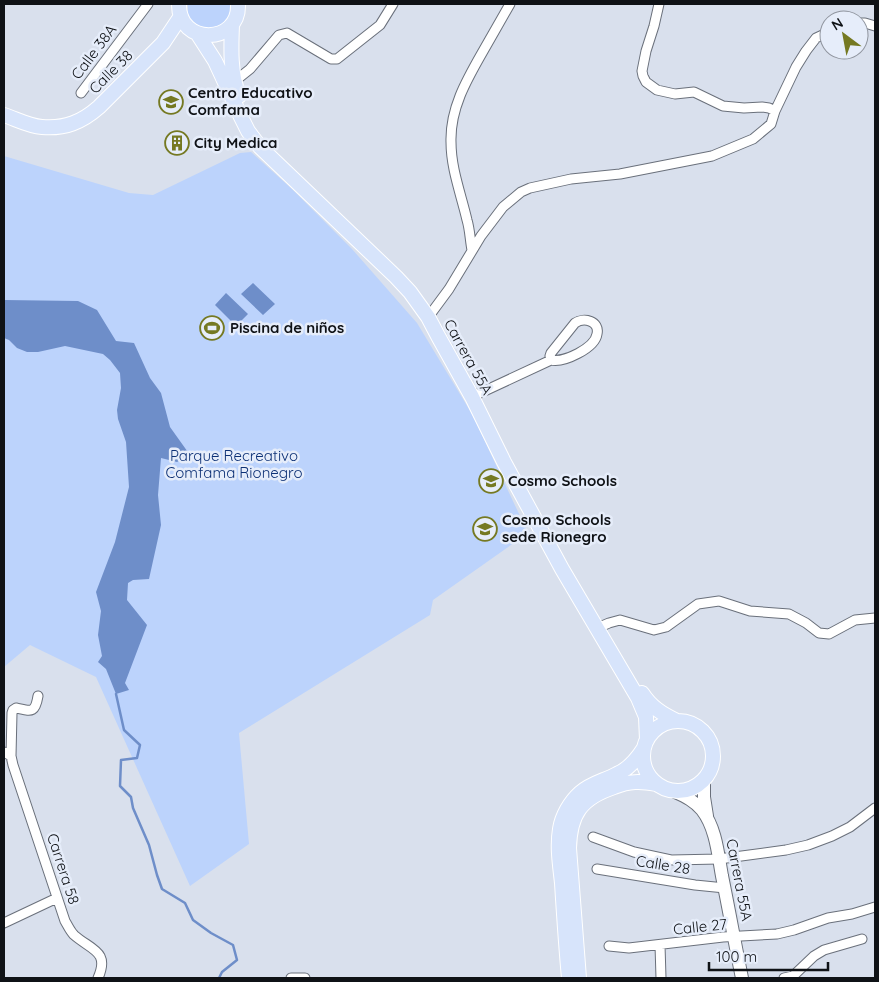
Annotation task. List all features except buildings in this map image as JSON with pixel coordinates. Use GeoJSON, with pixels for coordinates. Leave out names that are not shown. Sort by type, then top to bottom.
{"type":"FeatureCollection","features":[{"type":"Feature","properties":{"kind":"main road","name":"Carrera 55A"},"geometry":{"type":"LineString","coordinates":[[240,5],[232,25],[230,51],[238,92],[247,112],[264,139],[399,270],[432,312],[478,394],[545,524],[602,626],[647,701],[658,711],[677,722]]}},
{"type":"Feature","properties":{"kind":"main road","name":"Carrera 55A"},"geometry":{"type":"LineString","coordinates":[[178,8],[186,25],[195,32],[215,61],[248,131],[260,147],[396,277],[410,292],[428,317],[562,569],[638,698],[646,717],[645,744]]}},
{"type":"Feature","properties":{"kind":"main road","name":"Calle 38"},"geometry":{"type":"LineString","coordinates":[[4,115],[40,127],[65,126],[91,114],[163,43],[173,29],[178,8]]}},
{"type":"Feature","properties":{"kind":"main road","name":"Calle 38"},"geometry":{"type":"LineString","coordinates":[[163,43],[183,34],[195,32],[208,36],[214,35],[232,25]]}},
{"type":"Feature","properties":{"kind":"main road"},"geometry":{"type":"LineString","coordinates":[[569,978],[559,841],[560,828],[565,812],[573,800],[593,784],[624,770],[637,759],[645,744],[657,728],[666,724],[683,722],[696,726],[706,735],[713,754],[711,768],[704,779],[693,788],[673,791],[664,789],[651,780],[644,768],[643,755],[645,744]]}},
{"type":"Feature","properties":{"kind":"main road","name":"Carrera 55A"},"geometry":{"type":"LineString","coordinates":[[704,779],[707,818]]}},
{"type":"Feature","properties":{"kind":"main road"},"geometry":{"type":"LineString","coordinates":[[578,978],[569,848],[572,822],[588,799],[604,790],[636,781],[656,784]]}},
{"type":"Feature","properties":{"kind":"main road","name":"Carrera 55A"},"geometry":{"type":"LineString","coordinates":[[673,791],[696,804],[707,818],[711,827],[719,858],[742,978]]}},
{"type":"Feature","properties":{"kind":"street","name":"Calle 38A"},"geometry":{"type":"LineString","coordinates":[[81,93],[148,4]]}},
{"type":"Feature","properties":{"kind":"street"},"geometry":{"type":"LineString","coordinates":[[235,81],[250,69],[279,35],[287,33],[332,59],[337,59],[380,25],[393,4]]}},
{"type":"Feature","properties":{"kind":"street"},"geometry":{"type":"LineString","coordinates":[[472,250],[468,221],[453,165],[452,121],[468,78],[510,4]]}},
{"type":"Feature","properties":{"kind":"street"},"geometry":{"type":"LineString","coordinates":[[659,4],[642,71],[646,82],[657,90],[675,94],[694,92],[723,106],[762,107],[775,111]]}},
{"type":"Feature","properties":{"kind":"street"},"geometry":{"type":"LineString","coordinates":[[432,312],[449,289],[472,250],[503,207],[521,192],[530,188],[571,180],[620,174],[712,156],[753,139],[771,124],[775,111],[796,67],[806,51],[819,37]]}},
{"type":"Feature","properties":{"kind":"street"},"geometry":{"type":"LineString","coordinates":[[478,394],[551,360],[568,358],[582,351],[589,346],[597,335],[597,330],[590,320],[579,320],[575,323],[551,353],[551,360]]}},
{"type":"Feature","properties":{"kind":"street"},"geometry":{"type":"LineString","coordinates":[[602,626],[620,620],[654,630],[666,627],[698,604],[719,601],[750,611],[789,614],[819,633],[829,634],[855,620],[875,618]]}},
{"type":"Feature","properties":{"kind":"street","name":"Carrera 58"},"geometry":{"type":"LineString","coordinates":[[38,696],[33,710],[16,708],[13,710],[7,754],[13,766],[65,921],[73,934],[98,951],[101,957],[102,970],[98,978]]}},
{"type":"Feature","properties":{"kind":"street"},"geometry":{"type":"LineString","coordinates":[[593,837],[634,852],[671,860],[719,858],[786,850],[808,844],[832,836],[850,827],[875,808]]}},
{"type":"Feature","properties":{"kind":"street","name":"Calle 28"},"geometry":{"type":"LineString","coordinates":[[597,868],[696,885],[725,888]]}},
{"type":"Feature","properties":{"kind":"street"},"geometry":{"type":"LineString","coordinates":[[4,923],[57,898]]}},
{"type":"Feature","properties":{"kind":"street","name":"Calle 27"},"geometry":{"type":"LineString","coordinates":[[609,946],[628,948],[723,937],[777,934],[828,918],[852,914],[875,907]]}},
{"type":"Feature","properties":{"kind":"street"},"geometry":{"type":"LineString","coordinates":[[784,978],[793,976],[814,956],[824,950],[862,939]]}},
{"type":"Feature","properties":{"kind":"street"},"geometry":{"type":"LineString","coordinates":[[660,945],[661,978]]}},
{"type":"Feature","properties":{"kind":"street"},"geometry":{"type":"LineString","coordinates":[[291,978],[305,978]]}},
{"type":"Feature","properties":{"kind":"green space"},"geometry":{"type":"Polygon","coordinates":[[[188,4],[234,4],[229,23],[212,31],[197,26],[191,20],[188,4]]]}},
{"type":"Feature","properties":{"kind":"green space","name":"Parque Recreativo Comfama Rionegro"},"geometry":{"type":"Polygon","coordinates":[[[251,152],[292,189],[352,249],[417,323],[472,414],[528,533],[433,600],[430,615],[239,733],[249,844],[190,886],[96,677],[30,645],[4,667],[4,156],[129,193],[153,195],[240,153],[251,152]]]}},
{"type":"Feature","properties":{"kind":"shaded area"},"geometry":{"type":"Polygon","coordinates":[[[253,283],[275,304],[263,315],[241,294],[253,283]]]}},
{"type":"Feature","properties":{"kind":"shaded area"},"geometry":{"type":"Polygon","coordinates":[[[226,293],[248,314],[236,326],[215,305],[226,293]]]}},
{"type":"Feature","properties":{"kind":"shaded area"},"geometry":{"type":"Polygon","coordinates":[[[4,300],[78,301],[97,310],[116,341],[134,343],[150,378],[161,393],[170,427],[190,455],[177,462],[161,458],[158,495],[161,525],[149,579],[133,580],[128,583],[127,600],[147,625],[125,683],[129,690],[116,694],[106,669],[98,662],[102,656],[98,635],[101,611],[96,592],[115,542],[129,487],[126,442],[117,410],[121,388],[120,373],[103,354],[65,346],[38,352],[27,352],[17,348],[4,338],[4,300]]]}},
{"type":"Feature","properties":{"kind":"waterway"},"geometry":{"type":"LineString","coordinates":[[116,694],[124,730],[140,745],[137,758],[121,760],[120,786],[131,797],[133,808],[149,845],[162,889],[185,903],[193,920],[233,945],[237,960],[222,972],[219,978]]}},
{"type":"Feature","properties":{"kind":"place","name":"Centro Educativo Comfama"},"geometry":{"type":"Point","coordinates":[171,102]}},
{"type":"Feature","properties":{"kind":"place","name":"City Medica"},"geometry":{"type":"Point","coordinates":[177,143]}},
{"type":"Feature","properties":{"kind":"place","name":"Piscina de niños"},"geometry":{"type":"Point","coordinates":[212,328]}},
{"type":"Feature","properties":{"kind":"place","name":"Cosmo Schools"},"geometry":{"type":"Point","coordinates":[491,481]}},
{"type":"Feature","properties":{"kind":"place","name":"Cosmo Schools sede Rionegro"},"geometry":{"type":"Point","coordinates":[485,529]}}]}
